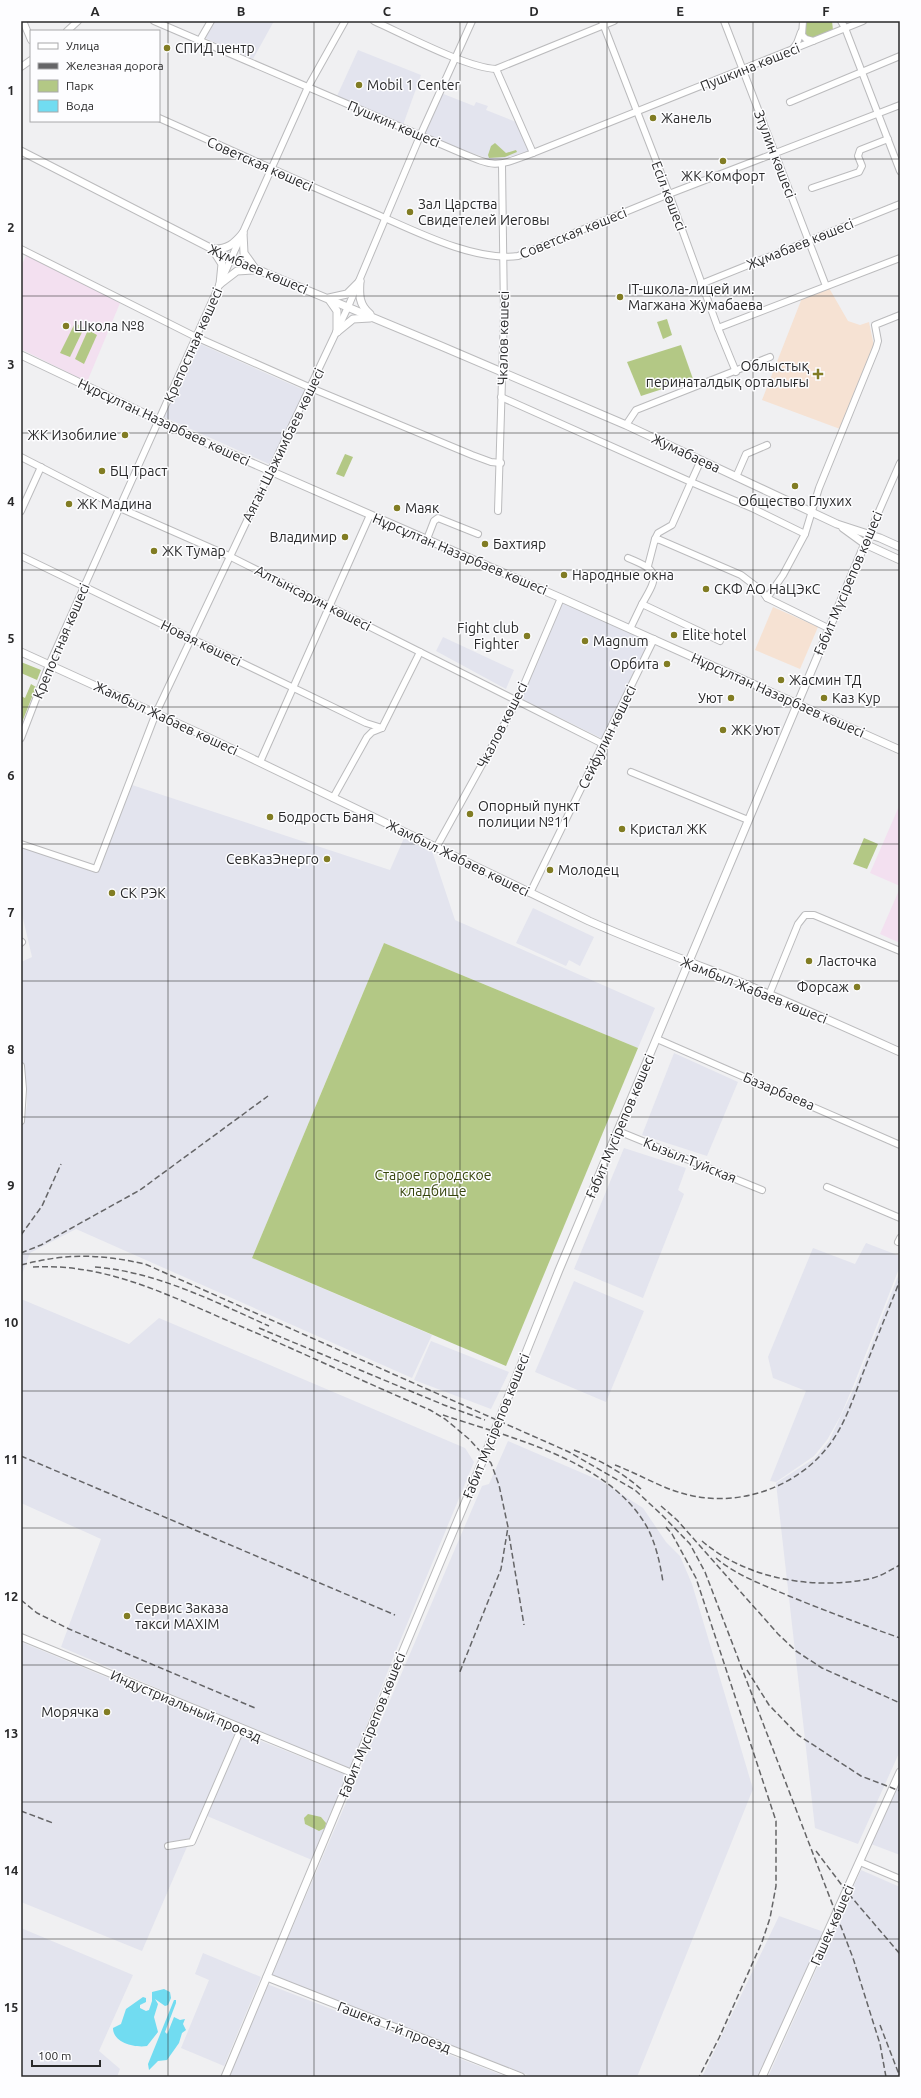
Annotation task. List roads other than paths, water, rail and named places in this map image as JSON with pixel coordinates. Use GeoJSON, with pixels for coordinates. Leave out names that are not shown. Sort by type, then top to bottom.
{"type":"FeatureCollection","features":[{"type":"Feature","properties":{"kind":"main road","name":"Жұмбаев көшесі"},"geometry":{"type":"LineString","coordinates":[[21,151],[210,249],[502,372]]}},
{"type":"Feature","properties":{"kind":"main road"},"geometry":{"type":"LineString","coordinates":[[210,249],[228,248],[243,233]]}},
{"type":"Feature","properties":{"kind":"main road"},"geometry":{"type":"LineString","coordinates":[[243,233],[243,248],[245,256],[258,270]]}},
{"type":"Feature","properties":{"kind":"main road"},"geometry":{"type":"LineString","coordinates":[[210,249],[221,262],[220,284]]}},
{"type":"Feature","properties":{"kind":"main road"},"geometry":{"type":"LineString","coordinates":[[220,284],[237,271],[258,270]]}},
{"type":"Feature","properties":{"kind":"main road"},"geometry":{"type":"LineString","coordinates":[[325,298],[344,296],[360,281]]}},
{"type":"Feature","properties":{"kind":"main road"},"geometry":{"type":"LineString","coordinates":[[360,281],[361,304],[374,318]]}},
{"type":"Feature","properties":{"kind":"main road"},"geometry":{"type":"LineString","coordinates":[[325,298],[333,303],[337,310],[337,332]]}},
{"type":"Feature","properties":{"kind":"main road"},"geometry":{"type":"LineString","coordinates":[[337,332],[354,319],[374,318]]}},
{"type":"Feature","properties":{"kind":"main road","name":"Нұрсұлтан Назарбаев көшесі"},"geometry":{"type":"LineString","coordinates":[[21,355],[159,421],[270,471],[630,628],[900,750]]}},
{"type":"Feature","properties":{"kind":"main road","name":"Жумабаева"},"geometry":{"type":"LineString","coordinates":[[502,372],[626,425],[837,524],[869,534],[900,547]]}},
{"type":"Feature","properties":{"kind":"main road"},"geometry":{"type":"LineString","coordinates":[[837,524],[865,544],[900,560]]}},
{"type":"Feature","properties":{"kind":"main road","name":"Ғабит Мүсірепов көшесі"},"geometry":{"type":"LineString","coordinates":[[225,2077],[618,1131],[798,703],[828,628],[869,534]]}},
{"type":"Feature","properties":{"kind":"main road","name":"Жамбыл Жабаев көшесі"},"geometry":{"type":"LineString","coordinates":[[21,652],[156,713],[530,893],[633,940],[769,995],[900,1052]]}},
{"type":"Feature","properties":{"kind":"main road","name":"Гашек көшесі"},"geometry":{"type":"LineString","coordinates":[[762,2077],[900,1772]]}},
{"type":"Feature","properties":{"kind":"main road","name":"Гашека 1-й проезд"},"geometry":{"type":"LineString","coordinates":[[267,1977],[521,2077]]}},
{"type":"Feature","properties":{"kind":"street"},"geometry":{"type":"LineString","coordinates":[[23,21],[30,38]]}},
{"type":"Feature","properties":{"kind":"street"},"geometry":{"type":"LineString","coordinates":[[68,30],[78,21]]}},
{"type":"Feature","properties":{"kind":"street","name":"Пушкин көшесі"},"geometry":{"type":"LineString","coordinates":[[154,21],[420,136],[485,162],[502,165]]}},
{"type":"Feature","properties":{"kind":"street"},"geometry":{"type":"LineString","coordinates":[[200,40],[211,21]]}},
{"type":"Feature","properties":{"kind":"street","name":"Крепостная көшесі"},"geometry":{"type":"LineString","coordinates":[[21,738],[49,665],[308,87],[345,21]]}},
{"type":"Feature","properties":{"kind":"street"},"geometry":{"type":"LineString","coordinates":[[374,21],[455,57],[487,68],[496,69],[603,23],[614,21]]}},
{"type":"Feature","properties":{"kind":"street","name":"Аяган Шажимбаев көшесі"},"geometry":{"type":"LineString","coordinates":[[21,844],[96,869],[156,713],[229,556],[337,332],[387,219],[420,136],[472,21]]}},
{"type":"Feature","properties":{"kind":"street","name":"Зтулин көшесі"},"geometry":{"type":"LineString","coordinates":[[724,21],[826,286]]}},
{"type":"Feature","properties":{"kind":"street"},"geometry":{"type":"LineString","coordinates":[[792,51],[798,41],[802,21]]}},
{"type":"Feature","properties":{"kind":"street"},"geometry":{"type":"LineString","coordinates":[[841,21],[888,139],[897,154],[900,171]]}},
{"type":"Feature","properties":{"kind":"street","name":"Пушкина көшесі"},"geometry":{"type":"LineString","coordinates":[[636,112],[792,51],[863,21]]}},
{"type":"Feature","properties":{"kind":"street","name":"Есіл көшесі"},"geometry":{"type":"LineString","coordinates":[[603,23],[636,112],[669,194],[701,284],[736,372]]}},
{"type":"Feature","properties":{"kind":"street"},"geometry":{"type":"LineString","coordinates":[[801,30],[805,38],[813,41]]}},
{"type":"Feature","properties":{"kind":"street"},"geometry":{"type":"LineString","coordinates":[[790,102],[900,56]]}},
{"type":"Feature","properties":{"kind":"street"},"geometry":{"type":"LineString","coordinates":[[21,67],[30,61]]}},
{"type":"Feature","properties":{"kind":"street"},"geometry":{"type":"LineString","coordinates":[[496,69],[533,153]]}},
{"type":"Feature","properties":{"kind":"street","name":"Советская көшесі"},"geometry":{"type":"LineString","coordinates":[[160,118],[271,170],[433,238],[480,254],[504,257],[518,256],[669,194],[900,105]]}},
{"type":"Feature","properties":{"kind":"street"},"geometry":{"type":"LineString","coordinates":[[502,165],[636,112]]}},
{"type":"Feature","properties":{"kind":"street"},"geometry":{"type":"LineString","coordinates":[[812,188],[859,172],[862,166],[858,156],[860,150],[888,139]]}},
{"type":"Feature","properties":{"kind":"street","name":"Чкалов көшесі"},"geometry":{"type":"LineString","coordinates":[[498,511],[502,398],[504,257],[502,165]]}},
{"type":"Feature","properties":{"kind":"street","name":"Жұмабаев көшесі"},"geometry":{"type":"LineString","coordinates":[[701,284],[900,204]]}},
{"type":"Feature","properties":{"kind":"street"},"geometry":{"type":"LineString","coordinates":[[21,249],[196,337],[311,388],[472,455],[500,463]]}},
{"type":"Feature","properties":{"kind":"street"},"geometry":{"type":"LineString","coordinates":[[718,328],[900,258]]}},
{"type":"Feature","properties":{"kind":"street"},"geometry":{"type":"LineString","coordinates":[[767,598],[783,575],[805,534],[819,488],[876,348],[878,341],[875,325],[900,315]]}},
{"type":"Feature","properties":{"kind":"street"},"geometry":{"type":"LineString","coordinates":[[626,425],[636,410],[736,372],[770,357]]}},
{"type":"Feature","properties":{"kind":"street"},"geometry":{"type":"LineString","coordinates":[[502,398],[752,508],[805,534]]}},
{"type":"Feature","properties":{"kind":"street"},"geometry":{"type":"LineString","coordinates":[[736,477],[746,454],[767,445]]}},
{"type":"Feature","properties":{"kind":"street","name":"Алтынсарин көшесі"},"geometry":{"type":"LineString","coordinates":[[21,457],[120,508],[229,556],[603,744]]}},
{"type":"Feature","properties":{"kind":"street"},"geometry":{"type":"LineString","coordinates":[[648,566],[655,539],[658,533],[672,524],[700,460]]}},
{"type":"Feature","properties":{"kind":"street","name":"Ғабит Мүсірепов көшесі"},"geometry":{"type":"LineString","coordinates":[[869,534],[900,463]]}},
{"type":"Feature","properties":{"kind":"street"},"geometry":{"type":"LineString","coordinates":[[21,510],[41,468]]}},
{"type":"Feature","properties":{"kind":"street"},"geometry":{"type":"LineString","coordinates":[[260,762],[370,515]]}},
{"type":"Feature","properties":{"kind":"street"},"geometry":{"type":"LineString","coordinates":[[427,539],[434,521],[438,518],[478,534]]}},
{"type":"Feature","properties":{"kind":"street"},"geometry":{"type":"LineString","coordinates":[[655,539],[741,575],[762,591],[767,598],[828,628]]}},
{"type":"Feature","properties":{"kind":"street","name":"Новая көшесі"},"geometry":{"type":"LineString","coordinates":[[21,556],[366,723],[382,728]]}},
{"type":"Feature","properties":{"kind":"street"},"geometry":{"type":"LineString","coordinates":[[628,558],[648,566],[653,574],[653,583],[630,628]]}},
{"type":"Feature","properties":{"kind":"street","name":"Чкалов көшесі"},"geometry":{"type":"LineString","coordinates":[[436,848],[517,701],[561,598]]}},
{"type":"Feature","properties":{"kind":"street"},"geometry":{"type":"LineString","coordinates":[[642,604],[720,641]]}},
{"type":"Feature","properties":{"kind":"street","name":"Сейфулин көшесі"},"geometry":{"type":"LineString","coordinates":[[530,893],[654,639]]}},
{"type":"Feature","properties":{"kind":"street"},"geometry":{"type":"LineString","coordinates":[[333,798],[367,738],[372,732],[382,728],[420,652]]}},
{"type":"Feature","properties":{"kind":"street"},"geometry":{"type":"LineString","coordinates":[[632,772],[748,820]]}},
{"type":"Feature","properties":{"kind":"street"},"geometry":{"type":"LineString","coordinates":[[769,995],[798,924],[805,915],[814,915],[900,950]]}},
{"type":"Feature","properties":{"kind":"street","name":"Базарбаева"},"geometry":{"type":"LineString","coordinates":[[657,1039],[900,1145]]}},
{"type":"Feature","properties":{"kind":"street"},"geometry":{"type":"LineString","coordinates":[[21,1066],[21,1121]]}},
{"type":"Feature","properties":{"kind":"street","name":"Кызыл-Туйская"},"geometry":{"type":"LineString","coordinates":[[618,1131],[762,1190]]}},
{"type":"Feature","properties":{"kind":"street"},"geometry":{"type":"LineString","coordinates":[[826,1187],[900,1218]]}},
{"type":"Feature","properties":{"kind":"street","name":"Индустриальный проезд"},"geometry":{"type":"LineString","coordinates":[[21,1637],[241,1729],[352,1773]]}},
{"type":"Feature","properties":{"kind":"street"},"geometry":{"type":"LineString","coordinates":[[168,1846],[192,1842],[241,1729]]}},
{"type":"Feature","properties":{"kind":"street"},"geometry":{"type":"LineString","coordinates":[[860,1862],[900,1879]]}},
{"type":"Feature","properties":{"kind":"water"},"geometry":{"type":"Polygon","coordinates":[[[164,1989],[170,1992],[171,1998],[168,2005],[165,2006],[155,1999],[158,2004],[154,2017],[158,2032],[147,2046],[131,2045],[121,2041],[114,2033],[113,2028],[121,2024],[126,2009],[143,1997],[146,1998],[146,2002],[140,2005],[140,2008],[146,2011],[149,2010],[152,2001],[152,1992],[164,1989]]]}},
{"type":"Feature","properties":{"kind":"water"},"geometry":{"type":"Polygon","coordinates":[[[174,2000],[176,2000],[176,2003],[165,2032],[167,2034],[174,2017],[180,2020],[185,2019],[183,2024],[186,2030],[182,2033],[179,2043],[167,2060],[158,2061],[149,2070],[148,2064],[174,2000]]]}},
{"type":"Feature","properties":{"kind":"railway"},"geometry":{"type":"LineString","coordinates":[[21,1253],[41,1245],[140,1190],[268,1096]]}},
{"type":"Feature","properties":{"kind":"railway"},"geometry":{"type":"LineString","coordinates":[[21,1235],[42,1206],[61,1164]]}},
{"type":"Feature","properties":{"kind":"railway"},"geometry":{"type":"LineString","coordinates":[[21,1265],[53,1258],[83,1256],[113,1258],[145,1264],[569,1452],[635,1490],[663,1516],[690,1544],[705,1572],[853,1958],[880,2044],[886,2077]]}},
{"type":"Feature","properties":{"kind":"railway"},"geometry":{"type":"LineString","coordinates":[[33,1267],[60,1267],[86,1270],[136,1283],[160,1292],[430,1410],[445,1419],[469,1439],[491,1463],[499,1485],[508,1527],[501,1569],[459,1674]]}},
{"type":"Feature","properties":{"kind":"railway"},"geometry":{"type":"LineString","coordinates":[[95,1267],[118,1270],[163,1281],[269,1326]]}},
{"type":"Feature","properties":{"kind":"railway"},"geometry":{"type":"LineString","coordinates":[[615,1465],[667,1488],[704,1498],[724,1498],[762,1492],[781,1485],[798,1475],[813,1463],[826,1449],[843,1423],[900,1280]]}},
{"type":"Feature","properties":{"kind":"railway"},"geometry":{"type":"LineString","coordinates":[[259,1328],[444,1405],[485,1420]]}},
{"type":"Feature","properties":{"kind":"railway"},"geometry":{"type":"LineString","coordinates":[[443,1415],[556,1454],[584,1468],[609,1484],[630,1504],[647,1527],[653,1540],[663,1582]]}},
{"type":"Feature","properties":{"kind":"railway"},"geometry":{"type":"LineString","coordinates":[[574,1450],[609,1466],[641,1489]]}},
{"type":"Feature","properties":{"kind":"railway"},"geometry":{"type":"LineString","coordinates":[[21,1456],[395,1615]]}},
{"type":"Feature","properties":{"kind":"railway"},"geometry":{"type":"LineString","coordinates":[[661,1506],[677,1520],[778,1634],[796,1651],[822,1668],[900,1703]]}},
{"type":"Feature","properties":{"kind":"railway"},"geometry":{"type":"LineString","coordinates":[[666,1527],[672,1534],[696,1578],[776,1821],[776,1886],[770,1918],[762,1942],[719,2038],[699,2077]]}},
{"type":"Feature","properties":{"kind":"railway"},"geometry":{"type":"LineString","coordinates":[[509,1535],[524,1625]]}},
{"type":"Feature","properties":{"kind":"railway"},"geometry":{"type":"LineString","coordinates":[[702,1541],[739,1565],[759,1573],[803,1582],[848,1582],[869,1579],[881,1575],[900,1565]]}},
{"type":"Feature","properties":{"kind":"railway"},"geometry":{"type":"LineString","coordinates":[[716,1558],[733,1570],[760,1584],[900,1638]]}},
{"type":"Feature","properties":{"kind":"railway"},"geometry":{"type":"LineString","coordinates":[[21,1600],[37,1613],[69,1629],[255,1708]]}},
{"type":"Feature","properties":{"kind":"railway"},"geometry":{"type":"LineString","coordinates":[[747,1670],[769,1705],[798,1735],[861,1776],[900,1791]]}},
{"type":"Feature","properties":{"kind":"railway"},"geometry":{"type":"LineString","coordinates":[[21,1811],[53,1823]]}},
{"type":"Feature","properties":{"kind":"railway"},"geometry":{"type":"LineString","coordinates":[[816,1851],[847,1892],[900,1954]]}},
{"type":"Feature","properties":{"kind":"railway"},"geometry":{"type":"LineString","coordinates":[[880,2025],[900,2077]]}},
{"type":"Feature","properties":{"kind":"place","name":"СПИД центр"},"geometry":{"type":"Point","coordinates":[167,48]}},
{"type":"Feature","properties":{"kind":"place","name":"Mobil 1 Center"},"geometry":{"type":"Point","coordinates":[359,85]}},
{"type":"Feature","properties":{"kind":"place","name":"Жанель"},"geometry":{"type":"Point","coordinates":[653,118]}},
{"type":"Feature","properties":{"kind":"place","name":"ЖК Комфорт"},"geometry":{"type":"Point","coordinates":[723,161]}},
{"type":"Feature","properties":{"kind":"place","name":"Зал Царства Свидетелей Иеговы"},"geometry":{"type":"Point","coordinates":[410,212]}},
{"type":"Feature","properties":{"kind":"place","name":"IT-школа-лицей им. Магжана Жумабаева"},"geometry":{"type":"Point","coordinates":[620,297]}},
{"type":"Feature","properties":{"kind":"place","name":"Школа №8"},"geometry":{"type":"Point","coordinates":[66,326]}},
{"type":"Feature","properties":{"kind":"place","name":"Облыстық перинаталдық орталығы"},"geometry":{"type":"Point","coordinates":[818,374]}},
{"type":"Feature","properties":{"kind":"place","name":"ЖК Изобилие"},"geometry":{"type":"Point","coordinates":[125,435]}},
{"type":"Feature","properties":{"kind":"place","name":"БЦ Траст"},"geometry":{"type":"Point","coordinates":[102,471]}},
{"type":"Feature","properties":{"kind":"place","name":"Общество Глухих"},"geometry":{"type":"Point","coordinates":[795,486]}},
{"type":"Feature","properties":{"kind":"place","name":"ЖК Мадина"},"geometry":{"type":"Point","coordinates":[69,504]}},
{"type":"Feature","properties":{"kind":"place","name":"Маяк"},"geometry":{"type":"Point","coordinates":[397,508]}},
{"type":"Feature","properties":{"kind":"place","name":"Владимир"},"geometry":{"type":"Point","coordinates":[345,537]}},
{"type":"Feature","properties":{"kind":"place","name":"Бахтияр"},"geometry":{"type":"Point","coordinates":[485,544]}},
{"type":"Feature","properties":{"kind":"place","name":"ЖК Тумар"},"geometry":{"type":"Point","coordinates":[154,551]}},
{"type":"Feature","properties":{"kind":"place","name":"Народные окна"},"geometry":{"type":"Point","coordinates":[564,575]}},
{"type":"Feature","properties":{"kind":"place","name":"СКФ АО НаЦЭкС"},"geometry":{"type":"Point","coordinates":[706,589]}},
{"type":"Feature","properties":{"kind":"place","name":"Elite hotel"},"geometry":{"type":"Point","coordinates":[674,635]}},
{"type":"Feature","properties":{"kind":"place","name":"Fight club Fighter"},"geometry":{"type":"Point","coordinates":[527,636]}},
{"type":"Feature","properties":{"kind":"place","name":"Magnum"},"geometry":{"type":"Point","coordinates":[585,641]}},
{"type":"Feature","properties":{"kind":"place","name":"Орбита"},"geometry":{"type":"Point","coordinates":[667,664]}},
{"type":"Feature","properties":{"kind":"place","name":"Жасмин ТД"},"geometry":{"type":"Point","coordinates":[781,680]}},
{"type":"Feature","properties":{"kind":"place","name":"Уют"},"geometry":{"type":"Point","coordinates":[731,698]}},
{"type":"Feature","properties":{"kind":"place","name":"Каз Кур"},"geometry":{"type":"Point","coordinates":[824,698]}},
{"type":"Feature","properties":{"kind":"place","name":"ЖК Уют"},"geometry":{"type":"Point","coordinates":[723,730]}},
{"type":"Feature","properties":{"kind":"place","name":"Опорный пункт полиции №11"},"geometry":{"type":"Point","coordinates":[470,814]}},
{"type":"Feature","properties":{"kind":"place","name":"Бодрость Баня"},"geometry":{"type":"Point","coordinates":[270,817]}},
{"type":"Feature","properties":{"kind":"place","name":"Кристал ЖК"},"geometry":{"type":"Point","coordinates":[622,829]}},
{"type":"Feature","properties":{"kind":"place","name":"СевКазЭнерго"},"geometry":{"type":"Point","coordinates":[327,859]}},
{"type":"Feature","properties":{"kind":"place","name":"Молодец"},"geometry":{"type":"Point","coordinates":[550,870]}},
{"type":"Feature","properties":{"kind":"place","name":"СК РЭК"},"geometry":{"type":"Point","coordinates":[112,893]}},
{"type":"Feature","properties":{"kind":"place","name":"Ласточка"},"geometry":{"type":"Point","coordinates":[809,961]}},
{"type":"Feature","properties":{"kind":"place","name":"Форсаж"},"geometry":{"type":"Point","coordinates":[857,987]}},
{"type":"Feature","properties":{"kind":"place","name":"Сервис Заказа такси MAXIM"},"geometry":{"type":"Point","coordinates":[127,1616]}},
{"type":"Feature","properties":{"kind":"place","name":"Морячка"},"geometry":{"type":"Point","coordinates":[107,1712]}},
{"type":"Feature","properties":{"kind":"park label","name":"Старое городское кладбище"},"geometry":{"type":"Point","coordinates":[433,1184]}}]}
